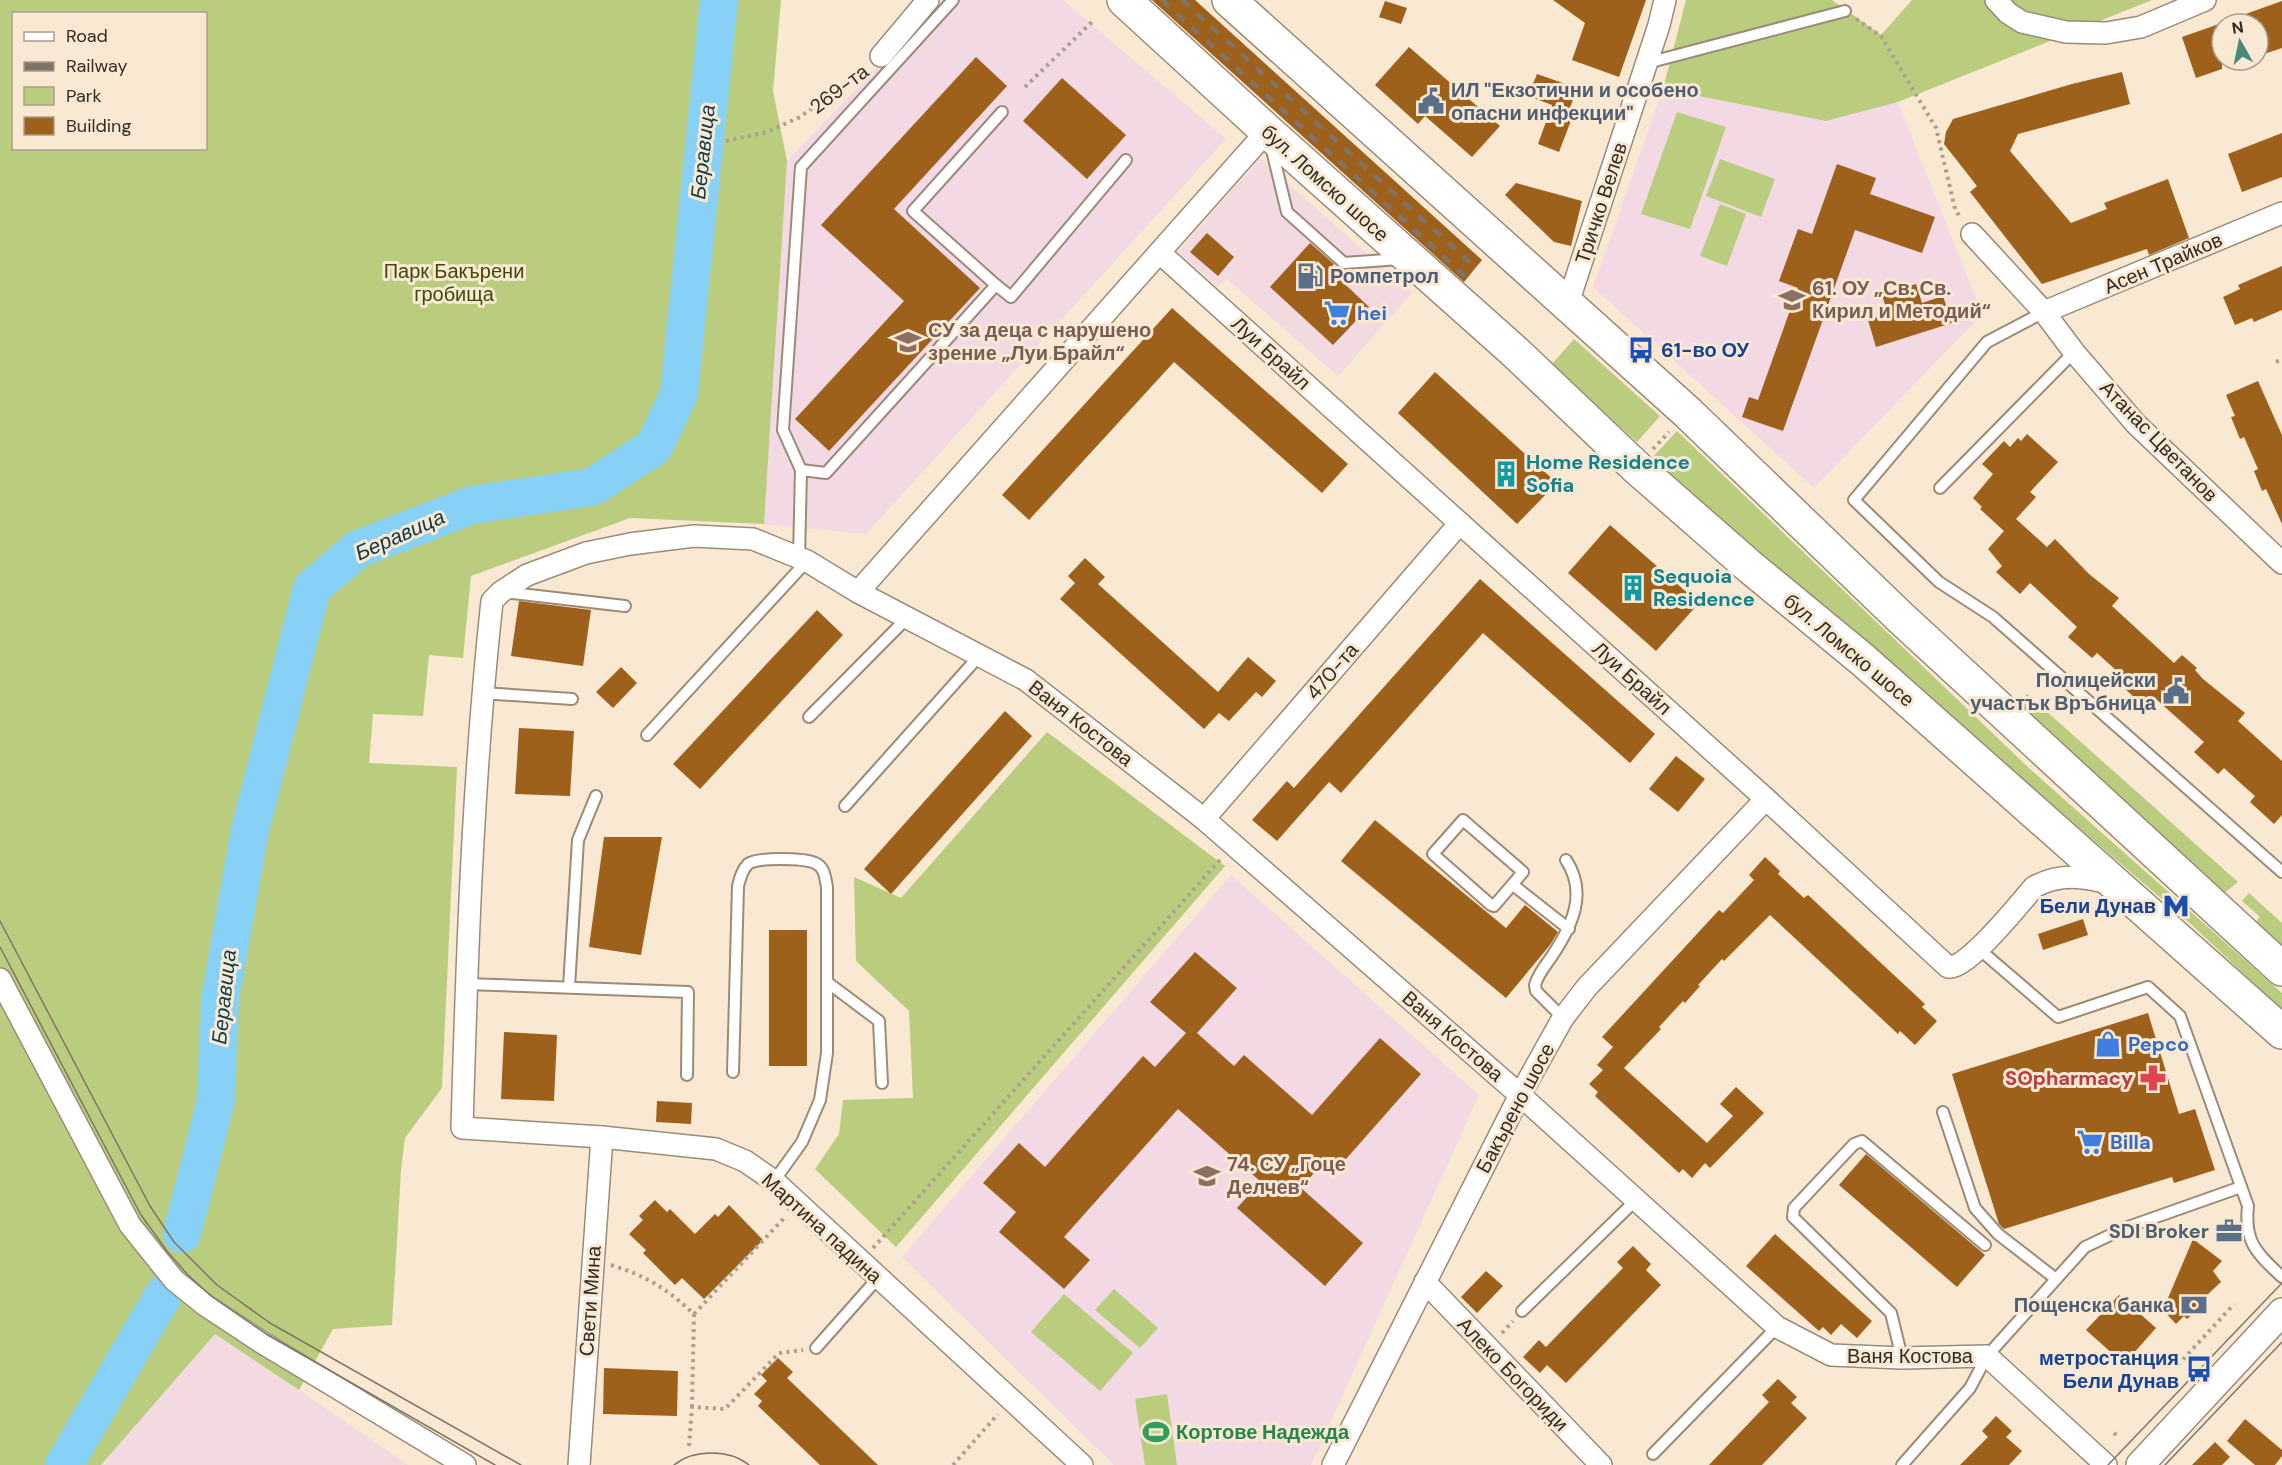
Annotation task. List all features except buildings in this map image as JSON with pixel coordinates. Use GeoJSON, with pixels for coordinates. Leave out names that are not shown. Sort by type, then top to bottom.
{"type":"FeatureCollection","features":[{"type":"Feature","properties":{"kind":"main road","name":"бул. Ломско шосе"},"geometry":{"type":"LineString","coordinates":[[1124,0],[1515,352],[1636,467],[1749,566],[1863,660],[2282,1032]]}},
{"type":"Feature","properties":{"kind":"main road"},"geometry":{"type":"LineString","coordinates":[[1229,0],[1687,412],[1901,618],[2282,969]]}},
{"type":"Feature","properties":{"kind":"street","name":"269-та"},"geometry":{"type":"LineString","coordinates":[[882,56],[928,0]]}},
{"type":"Feature","properties":{"kind":"street","name":"Тричко Велев"},"geometry":{"type":"LineString","coordinates":[[1568,303],[1647,63],[1665,0]]}},
{"type":"Feature","properties":{"kind":"street"},"geometry":{"type":"LineString","coordinates":[[1996,0],[2008,13],[2022,22],[2066,32],[2106,33],[2141,27],[2205,0]]}},
{"type":"Feature","properties":{"kind":"street"},"geometry":{"type":"LineString","coordinates":[[858,592],[1267,131]]}},
{"type":"Feature","properties":{"kind":"street","name":"Асен Трайков"},"geometry":{"type":"LineString","coordinates":[[2044,312],[2282,213]]}},
{"type":"Feature","properties":{"kind":"street","name":"Атанас Цветанов"},"geometry":{"type":"LineString","coordinates":[[1972,234],[2044,312],[2074,352],[2136,424],[2282,563]]}},
{"type":"Feature","properties":{"kind":"street","name":"Луи Брайл"},"geometry":{"type":"LineString","coordinates":[[1160,253],[1766,799],[1948,967],[1958,966],[1979,949],[2034,887],[2044,882],[2065,876],[2087,877],[2117,886]]}},
{"type":"Feature","properties":{"kind":"street","name":"470-та"},"geometry":{"type":"LineString","coordinates":[[1204,819],[1460,523]]}},
{"type":"Feature","properties":{"kind":"street","name":"Ваня Костова"},"geometry":{"type":"LineString","coordinates":[[501,592],[527,575],[586,553],[630,544],[694,536],[753,539],[803,560],[858,592],[1026,680],[1234,844],[1520,1095],[1777,1327],[1831,1355],[1902,1358],[1987,1356],[2106,1465]]}},
{"type":"Feature","properties":{"kind":"street"},"geometry":{"type":"LineString","coordinates":[[466,984],[482,693],[492,601],[501,592]]}},
{"type":"Feature","properties":{"kind":"street","name":"Бакърено шосе"},"geometry":{"type":"LineString","coordinates":[[1333,1465],[1520,1095],[1563,1018],[1587,987],[1766,799]]}},
{"type":"Feature","properties":{"kind":"street"},"geometry":{"type":"LineString","coordinates":[[0,980],[130,1225],[174,1280],[205,1305],[261,1342],[465,1465]]}},
{"type":"Feature","properties":{"kind":"street","name":"Мартина падина"},"geometry":{"type":"LineString","coordinates":[[466,984],[462,1128],[602,1137],[716,1149],[745,1161],[774,1182],[1082,1465]]}},
{"type":"Feature","properties":{"kind":"street","name":"Свети Мина"},"geometry":{"type":"LineString","coordinates":[[579,1465],[602,1137]]}},
{"type":"Feature","properties":{"kind":"street","name":"Алеко Богориди"},"geometry":{"type":"LineString","coordinates":[[1425,1282],[1601,1465]]}},
{"type":"Feature","properties":{"kind":"street"},"geometry":{"type":"LineString","coordinates":[[2140,1465],[2282,1312]]}},
{"type":"Feature","properties":{"kind":"lane"},"geometry":{"type":"LineString","coordinates":[[647,735],[803,560],[801,470],[783,430],[801,167],[953,0]]}},
{"type":"Feature","properties":{"kind":"lane"},"geometry":{"type":"LineString","coordinates":[[1647,63],[1845,11]]}},
{"type":"Feature","properties":{"kind":"lane"},"geometry":{"type":"LineString","coordinates":[[1002,112],[913,212],[1011,297],[1126,160]]}},
{"type":"Feature","properties":{"kind":"lane"},"geometry":{"type":"LineString","coordinates":[[1267,131],[1287,212],[1344,263],[1410,259]]}},
{"type":"Feature","properties":{"kind":"lane"},"geometry":{"type":"LineString","coordinates":[[801,470],[826,473],[996,285]]}},
{"type":"Feature","properties":{"kind":"lane"},"geometry":{"type":"LineString","coordinates":[[2044,312],[1987,342],[1854,500],[1939,582],[1993,617],[2282,872]]}},
{"type":"Feature","properties":{"kind":"lane"},"geometry":{"type":"LineString","coordinates":[[1940,488],[2074,352]]}},
{"type":"Feature","properties":{"kind":"lane"},"geometry":{"type":"LineString","coordinates":[[501,592],[625,606]]}},
{"type":"Feature","properties":{"kind":"lane"},"geometry":{"type":"LineString","coordinates":[[808,717],[907,618]]}},
{"type":"Feature","properties":{"kind":"lane"},"geometry":{"type":"LineString","coordinates":[[844,806],[980,655]]}},
{"type":"Feature","properties":{"kind":"lane"},"geometry":{"type":"LineString","coordinates":[[482,693],[572,699]]}},
{"type":"Feature","properties":{"kind":"lane"},"geometry":{"type":"LineString","coordinates":[[569,987],[578,840],[596,796]]}},
{"type":"Feature","properties":{"kind":"lane"},"geometry":{"type":"LineString","coordinates":[[1460,821],[1466,821],[1521,870],[1522,874],[1513,885],[1497,904],[1491,905],[1434,856],[1434,852],[1460,821]]}},
{"type":"Feature","properties":{"kind":"lane"},"geometry":{"type":"LineString","coordinates":[[733,1072],[738,886],[742,873],[750,862],[765,859],[802,860],[816,863],[825,873],[827,887],[827,1053],[820,1100],[802,1142],[774,1182]]}},
{"type":"Feature","properties":{"kind":"lane"},"geometry":{"type":"LineString","coordinates":[[1563,1018],[1536,991],[1535,985],[1569,929],[1578,894],[1575,873],[1566,860]]}},
{"type":"Feature","properties":{"kind":"lane"},"geometry":{"type":"LineString","coordinates":[[1513,885],[1569,929]]}},
{"type":"Feature","properties":{"kind":"lane"},"geometry":{"type":"LineString","coordinates":[[1979,949],[2058,1017],[2148,987],[2180,1016],[2248,1206],[2246,1225],[2256,1252],[2282,1276]]}},
{"type":"Feature","properties":{"kind":"lane"},"geometry":{"type":"LineString","coordinates":[[827,982],[879,1021],[882,1083]]}},
{"type":"Feature","properties":{"kind":"lane"},"geometry":{"type":"LineString","coordinates":[[466,984],[688,992],[687,1075]]}},
{"type":"Feature","properties":{"kind":"lane"},"geometry":{"type":"LineString","coordinates":[[1943,1112],[1975,1208],[1998,1234],[2056,1279]]}},
{"type":"Feature","properties":{"kind":"lane"},"geometry":{"type":"LineString","coordinates":[[1902,1358],[1891,1313],[1793,1217],[1794,1208],[1854,1144],[1862,1142],[1985,1245]]}},
{"type":"Feature","properties":{"kind":"lane"},"geometry":{"type":"LineString","coordinates":[[1902,1465],[1970,1388],[1987,1356],[2085,1247],[2125,1228],[2241,1187]]}},
{"type":"Feature","properties":{"kind":"lane"},"geometry":{"type":"LineString","coordinates":[[1522,1311],[1636,1200]]}},
{"type":"Feature","properties":{"kind":"lane"},"geometry":{"type":"LineString","coordinates":[[816,1348],[878,1278]]}},
{"type":"Feature","properties":{"kind":"lane"},"geometry":{"type":"LineString","coordinates":[[1653,1454],[1777,1327]]}},
{"type":"Feature","properties":{"kind":"path"},"geometry":{"type":"LineString","coordinates":[[1845,11],[1881,36],[1936,128],[1955,209],[1972,234]]}},
{"type":"Feature","properties":{"kind":"path"},"geometry":{"type":"LineString","coordinates":[[1025,87],[1094,20]]}},
{"type":"Feature","properties":{"kind":"path","name":"269-та"},"geometry":{"type":"LineString","coordinates":[[726,141],[767,132],[800,117],[882,56]]}},
{"type":"Feature","properties":{"kind":"path"},"geometry":{"type":"LineString","coordinates":[[2276,362],[2282,359]]}},
{"type":"Feature","properties":{"kind":"path"},"geometry":{"type":"LineString","coordinates":[[1650,452],[1669,432]]}},
{"type":"Feature","properties":{"kind":"path"},"geometry":{"type":"LineString","coordinates":[[861,1262],[1234,844]]}},
{"type":"Feature","properties":{"kind":"path"},"geometry":{"type":"LineString","coordinates":[[689,1446],[694,1314],[797,1204]]}},
{"type":"Feature","properties":{"kind":"path"},"geometry":{"type":"LineString","coordinates":[[593,1259],[638,1273],[667,1290],[694,1314]]}},
{"type":"Feature","properties":{"kind":"path"},"geometry":{"type":"LineString","coordinates":[[2178,1365],[2234,1304]]}},
{"type":"Feature","properties":{"kind":"path"},"geometry":{"type":"LineString","coordinates":[[1488,1348],[1522,1311]]}},
{"type":"Feature","properties":{"kind":"path"},"geometry":{"type":"LineString","coordinates":[[692,1407],[725,1409],[779,1353],[816,1348]]}},
{"type":"Feature","properties":{"kind":"path"},"geometry":{"type":"LineString","coordinates":[[953,1465],[1011,1399]]}},
{"type":"Feature","properties":{"kind":"shaded area","name":"СУ за деца с нарушено зрение „Луи Брайл“"},"geometry":{"type":"Polygon","coordinates":[[[942,0],[1063,0],[1226,139],[866,534],[764,524],[787,161],[942,0]]]}},
{"type":"Feature","properties":{"kind":"shaded area","name":"61. ОУ „Св. Св. Кирил и Методий“"},"geometry":{"type":"Polygon","coordinates":[[[1663,89],[1826,121],[1898,102],[1982,314],[1814,488],[1593,287],[1663,89]]]}},
{"type":"Feature","properties":{"kind":"shaded area"},"geometry":{"type":"Polygon","coordinates":[[[1260,159],[1412,293],[1338,376],[1226,278],[1218,287],[1178,252],[1260,159]]]}},
{"type":"Feature","properties":{"kind":"shaded area","name":"74. СУ „Гоце Делчев“"},"geometry":{"type":"Polygon","coordinates":[[[1231,875],[1479,1095],[1311,1465],[1114,1465],[902,1257],[1231,875]]]}},
{"type":"Feature","properties":{"kind":"shaded area"},"geometry":{"type":"Polygon","coordinates":[[[215,1334],[299,1390],[408,1465],[101,1465],[215,1334]]]}},
{"type":"Feature","properties":{"kind":"green space","name":"Парк Бакърени гробища"},"geometry":{"type":"Polygon","coordinates":[[[0,0],[781,0],[773,91],[787,161],[764,524],[630,518],[471,576],[463,658],[429,655],[423,716],[373,714],[369,763],[457,767],[442,1088],[405,1138],[392,1325],[333,1329],[299,1390],[215,1334],[101,1465],[0,1465],[0,0]]]}},
{"type":"Feature","properties":{"kind":"green space"},"geometry":{"type":"Polygon","coordinates":[[[1686,0],[1832,0],[1881,35],[1912,0],[2152,0],[1898,102],[1826,121],[1663,89],[1686,0]]]}},
{"type":"Feature","properties":{"kind":"green space"},"geometry":{"type":"Polygon","coordinates":[[[1677,112],[1726,127],[1690,229],[1641,214],[1677,112]]]}},
{"type":"Feature","properties":{"kind":"green space"},"geometry":{"type":"Polygon","coordinates":[[[1720,159],[1775,179],[1761,217],[1706,196],[1720,159]]]}},
{"type":"Feature","properties":{"kind":"green space"},"geometry":{"type":"Polygon","coordinates":[[[1720,204],[1746,214],[1727,266],[1700,256],[1720,204]]]}},
{"type":"Feature","properties":{"kind":"green space"},"geometry":{"type":"Polygon","coordinates":[[[1574,339],[1660,416],[1637,442],[1551,365],[1574,339]]]}},
{"type":"Feature","properties":{"kind":"green space"},"geometry":{"type":"Polygon","coordinates":[[[1677,431],[2030,769],[2282,993],[2282,1010],[2192,925],[1651,459],[1677,431]]]}},
{"type":"Feature","properties":{"kind":"green space"},"geometry":{"type":"Polygon","coordinates":[[[2027,694],[2238,882],[2218,898],[2017,706],[2027,694]]]}},
{"type":"Feature","properties":{"kind":"green space"},"geometry":{"type":"Polygon","coordinates":[[[1047,732],[1225,866],[896,1247],[815,1169],[839,1134],[843,1100],[913,1098],[909,1011],[856,961],[854,877],[901,898],[1047,732]]]}},
{"type":"Feature","properties":{"kind":"green space"},"geometry":{"type":"Polygon","coordinates":[[[2249,893],[2282,923],[2282,957],[2251,927],[2260,917],[2242,901],[2249,893]]]}},
{"type":"Feature","properties":{"kind":"green space"},"geometry":{"type":"Polygon","coordinates":[[[1114,1289],[1158,1328],[1140,1348],[1095,1310],[1114,1289]]]}},
{"type":"Feature","properties":{"kind":"green space"},"geometry":{"type":"Polygon","coordinates":[[[1064,1294],[1133,1353],[1100,1391],[1031,1332],[1064,1294]]]}},
{"type":"Feature","properties":{"kind":"green space","name":"Кортове Надежда"},"geometry":{"type":"Polygon","coordinates":[[[1167,1394],[1177,1465],[1145,1465],[1135,1399],[1167,1394]]]}},
{"type":"Feature","properties":{"kind":"waterway","name":"Беравица"},"geometry":{"type":"LineString","coordinates":[[182,1234],[216,1100],[220,999],[250,830],[312,588],[358,549],[472,505],[592,487],[654,447],[679,394],[719,0]]}},
{"type":"Feature","properties":{"kind":"waterway","name":"Беравица"},"geometry":{"type":"LineString","coordinates":[[64,1465],[164,1294]]}},
{"type":"Feature","properties":{"kind":"tram line"},"geometry":{"type":"LineString","coordinates":[[0,921],[150,1206],[174,1242],[217,1285],[270,1323],[521,1465]]}},
{"type":"Feature","properties":{"kind":"tram line"},"geometry":{"type":"LineString","coordinates":[[0,947],[141,1215],[187,1274],[211,1296],[266,1334],[495,1465]]}},
{"type":"Feature","properties":{"kind":"tram line"},"geometry":{"type":"LineString","coordinates":[[2108,1465],[2282,1283]]}},
{"type":"Feature","properties":{"kind":"tram line"},"geometry":{"type":"LineString","coordinates":[[2165,1465],[2282,1342]]}},
{"type":"Feature","properties":{"kind":"tram line"},"geometry":{"type":"LineString","coordinates":[[674,1465],[691,1456],[712,1453],[732,1456],[749,1465]]}},
{"type":"Feature","properties":{"kind":"railway"},"geometry":{"type":"LineString","coordinates":[[1162,0],[1467,278]]}},
{"type":"Feature","properties":{"kind":"railway"},"geometry":{"type":"LineString","coordinates":[[1182,0],[1476,268]]}},
{"type":"Feature","properties":{"kind":"place","name":"ИЛ \"Екзотични и особено опасни инфекции\""},"geometry":{"type":"Point","coordinates":[1431,101]}},
{"type":"Feature","properties":{"kind":"place","name":"Ромпетрол"},"geometry":{"type":"Point","coordinates":[1310,276]}},
{"type":"Feature","properties":{"kind":"place","name":"61. ОУ „Св. Св. Кирил и Методий“"},"geometry":{"type":"Point","coordinates":[1792,300]}},
{"type":"Feature","properties":{"kind":"place","name":"hei"},"geometry":{"type":"Point","coordinates":[1337,313]}},
{"type":"Feature","properties":{"kind":"place","name":"СУ за деца с нарушено зрение „Луи Брайл“"},"geometry":{"type":"Point","coordinates":[908,342]}},
{"type":"Feature","properties":{"kind":"place","name":"61-во ОУ"},"geometry":{"type":"Point","coordinates":[1641,350]}},
{"type":"Feature","properties":{"kind":"place","name":"Home Residence Sofia"},"geometry":{"type":"Point","coordinates":[1506,474]}},
{"type":"Feature","properties":{"kind":"place","name":"Sequoia Residence"},"geometry":{"type":"Point","coordinates":[1633,588]}},
{"type":"Feature","properties":{"kind":"place","name":"Полицейски участък Връбница"},"geometry":{"type":"Point","coordinates":[2176,691]}},
{"type":"Feature","properties":{"kind":"place","name":"Бели Дунав"},"geometry":{"type":"Point","coordinates":[2176,906]}},
{"type":"Feature","properties":{"kind":"place","name":"Pepco"},"geometry":{"type":"Point","coordinates":[2108,1044]}},
{"type":"Feature","properties":{"kind":"place","name":"SOpharmacy"},"geometry":{"type":"Point","coordinates":[2153,1078]}},
{"type":"Feature","properties":{"kind":"place","name":"Billa"},"geometry":{"type":"Point","coordinates":[2090,1142]}},
{"type":"Feature","properties":{"kind":"place","name":"74. СУ „Гоце Делчев“"},"geometry":{"type":"Point","coordinates":[1207,1176]}},
{"type":"Feature","properties":{"kind":"place","name":"SDI Broker"},"geometry":{"type":"Point","coordinates":[2229,1231]}},
{"type":"Feature","properties":{"kind":"place","name":"Пощенска банка"},"geometry":{"type":"Point","coordinates":[2194,1305]}},
{"type":"Feature","properties":{"kind":"place","name":"метростанция Бели Дунав"},"geometry":{"type":"Point","coordinates":[2199,1369]}},
{"type":"Feature","properties":{"kind":"place","name":"Кортове Надежда"},"geometry":{"type":"Point","coordinates":[1156,1432]}}]}
